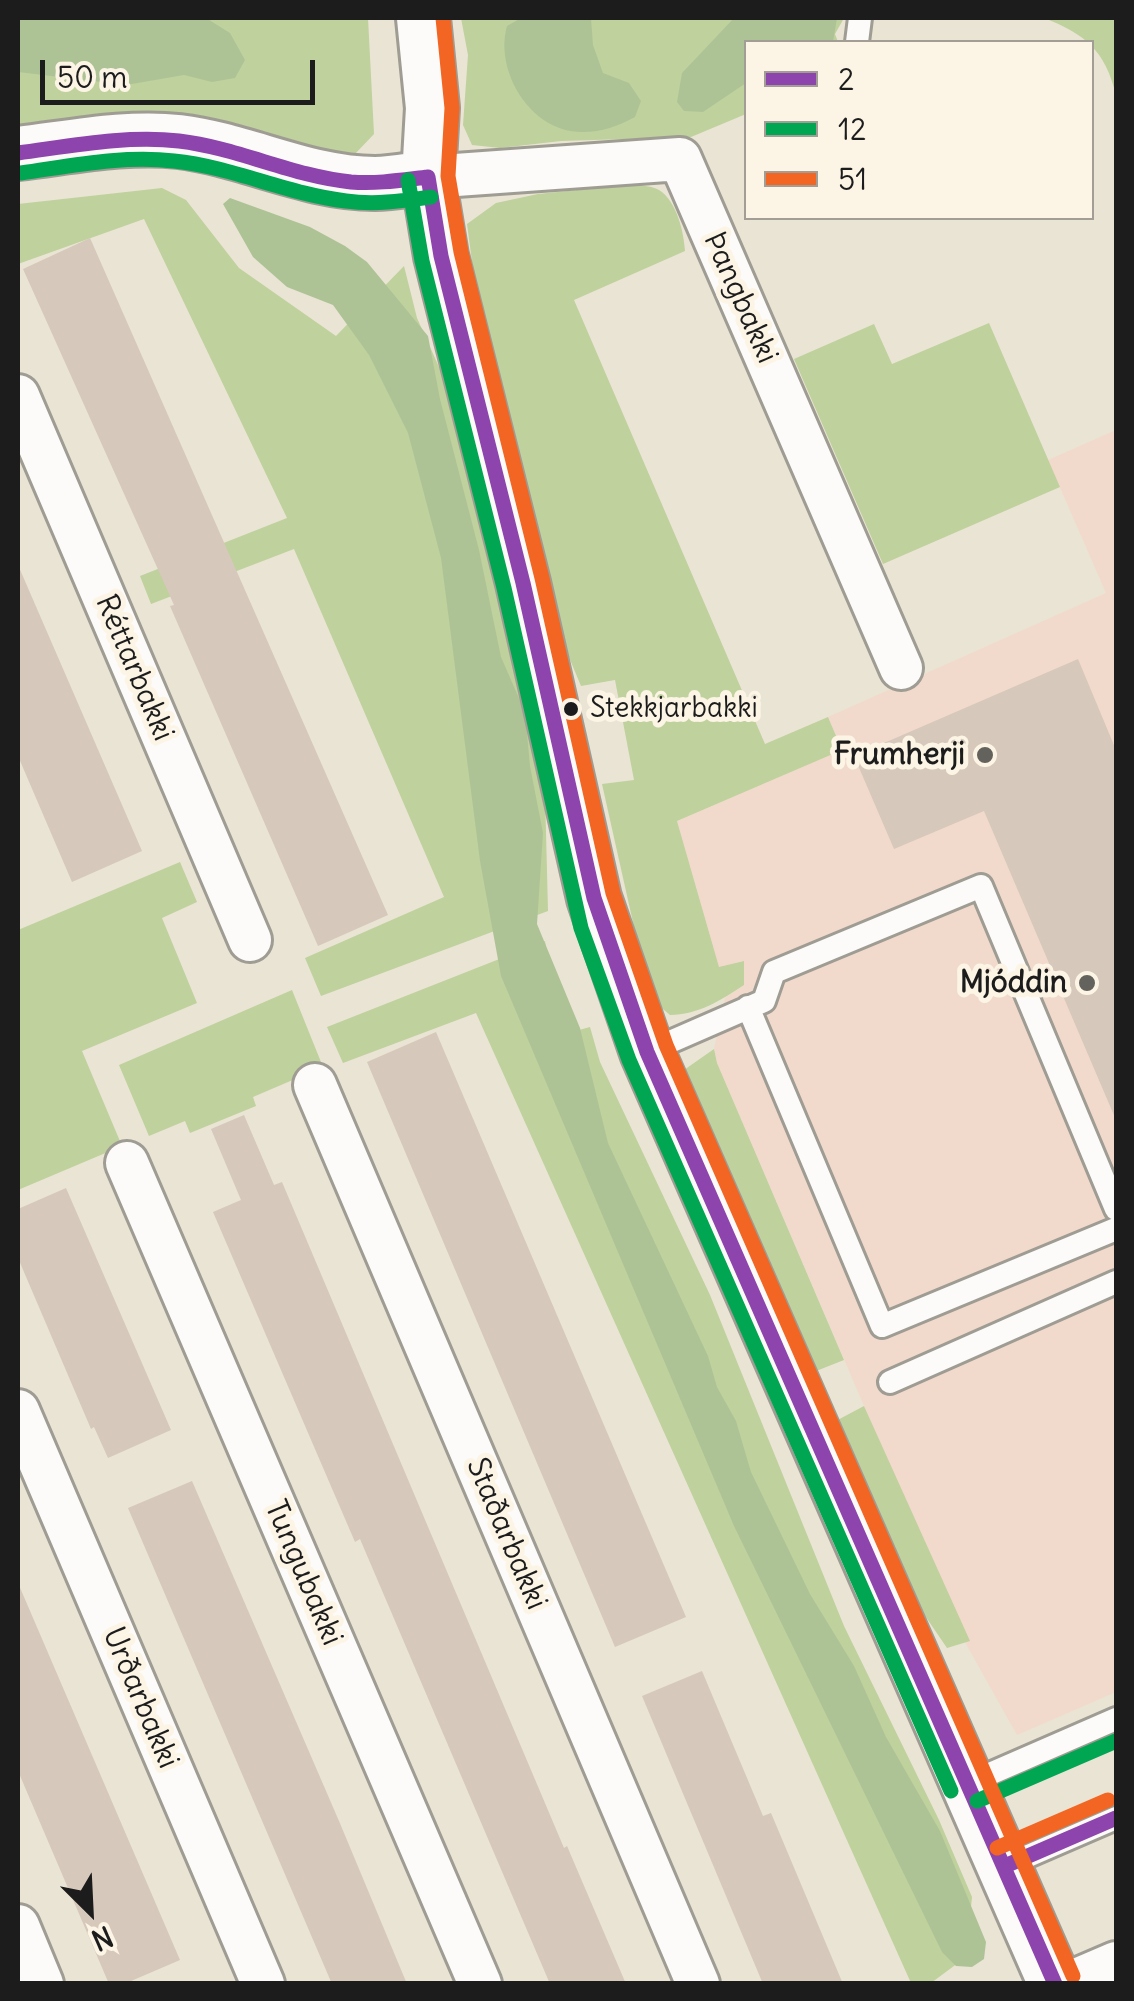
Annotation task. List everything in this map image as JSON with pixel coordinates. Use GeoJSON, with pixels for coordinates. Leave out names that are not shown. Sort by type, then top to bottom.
{"type":"FeatureCollection","features":[{"type":"Feature","properties":{"kind":"street"},"geometry":{"type":"LineString","coordinates":[[386,18],[397,113],[428,177]]}},
{"type":"Feature","properties":{"kind":"street"},"geometry":{"type":"LineString","coordinates":[[423,18],[432,108],[428,177],[441,256],[523,584],[594,898],[647,1052],[1055,1984]]}},
{"type":"Feature","properties":{"kind":"street"},"geometry":{"type":"LineString","coordinates":[[18,153],[153,140],[181,141],[329,178],[375,183],[428,177]]}},
{"type":"Feature","properties":{"kind":"street","name":"Þangbakki"},"geometry":{"type":"LineString","coordinates":[[428,177],[680,159],[901,668]]}},
{"type":"Feature","properties":{"kind":"street","name":"Réttarbakki"},"geometry":{"type":"LineString","coordinates":[[18,396],[250,940]]}},
{"type":"Feature","properties":{"kind":"street","name":"Staðarbakki"},"geometry":{"type":"LineString","coordinates":[[315,1085],[698,1984]]}},
{"type":"Feature","properties":{"kind":"street","name":"Tungubakki"},"geometry":{"type":"LineString","coordinates":[[127,1163],[480,1984]]}},
{"type":"Feature","properties":{"kind":"street","name":"Urðarbakki"},"geometry":{"type":"LineString","coordinates":[[18,1412],[263,1984]]}},
{"type":"Feature","properties":{"kind":"street"},"geometry":{"type":"LineString","coordinates":[[18,1926],[42,1984]]}},
{"type":"Feature","properties":{"kind":"street"},"geometry":{"type":"LineString","coordinates":[[1066,1984],[1116,1963]]}},
{"type":"Feature","properties":{"kind":"lane"},"geometry":{"type":"LineString","coordinates":[[647,1052],[764,1001],[774,972],[982,886],[1116,1210]]}},
{"type":"Feature","properties":{"kind":"lane"},"geometry":{"type":"LineString","coordinates":[[748,1007],[882,1326],[1116,1228]]}},
{"type":"Feature","properties":{"kind":"lane"},"geometry":{"type":"LineString","coordinates":[[890,1382],[1116,1282]]}},
{"type":"Feature","properties":{"kind":"lane"},"geometry":{"type":"LineString","coordinates":[[968,1783],[1116,1719]]}},
{"type":"Feature","properties":{"kind":"lane"},"geometry":{"type":"LineString","coordinates":[[1005,1866],[1116,1818]]}},
{"type":"Feature","properties":{"kind":"shaded area"},"geometry":{"type":"Polygon","coordinates":[[[1116,430],[1116,1692],[1017,1735],[966,1644],[717,1063],[714,1049],[725,998],[744,985],[743,961],[719,968],[677,821],[841,750],[828,717],[1106,593],[1048,460],[1116,430]]]}},
{"type":"Feature","properties":{"kind":"green space"},"geometry":{"type":"Polygon","coordinates":[[[18,18],[368,18],[374,134],[354,155],[331,164],[18,128],[18,18]]]}},
{"type":"Feature","properties":{"kind":"green space"},"geometry":{"type":"Polygon","coordinates":[[[18,18],[206,18],[230,33],[245,60],[235,78],[212,82],[184,75],[126,85],[18,72],[18,18]]]}},
{"type":"Feature","properties":{"kind":"green space"},"geometry":{"type":"Polygon","coordinates":[[[461,18],[844,18],[835,34],[837,40],[744,40],[744,115],[691,137],[561,141],[500,148],[472,145],[463,125],[468,55],[461,18]]]}},
{"type":"Feature","properties":{"kind":"green space"},"geometry":{"type":"Polygon","coordinates":[[[521,18],[591,18],[593,45],[603,73],[629,83],[641,101],[635,117],[610,128],[583,132],[564,130],[533,111],[512,80],[506,62],[507,26],[521,18]]]}},
{"type":"Feature","properties":{"kind":"green space"},"geometry":{"type":"Polygon","coordinates":[[[734,18],[837,18],[833,40],[744,40],[744,84],[703,112],[684,111],[677,102],[682,73],[734,18]]]}},
{"type":"Feature","properties":{"kind":"green space"},"geometry":{"type":"Polygon","coordinates":[[[1044,18],[1116,18],[1116,95],[1106,66],[1094,49],[1094,40],[1084,40],[1044,18]]]}},
{"type":"Feature","properties":{"kind":"green space"},"geometry":{"type":"Polygon","coordinates":[[[635,184],[656,189],[671,202],[685,251],[574,300],[765,744],[828,717],[842,750],[677,821],[719,967],[744,961],[744,985],[699,1009],[670,1015],[657,1004],[645,976],[602,784],[634,780],[615,680],[581,686],[536,578],[467,224],[496,203],[538,194],[635,184]]]}},
{"type":"Feature","properties":{"kind":"green space"},"geometry":{"type":"Polygon","coordinates":[[[162,188],[186,200],[239,268],[336,336],[404,266],[417,318],[469,434],[545,793],[548,911],[321,996],[305,958],[444,897],[294,549],[151,604],[140,576],[287,518],[144,219],[18,264],[18,204],[162,188]]]}},
{"type":"Feature","properties":{"kind":"green space"},"geometry":{"type":"Polygon","coordinates":[[[230,198],[310,227],[345,246],[367,262],[428,336],[501,657],[525,712],[530,766],[543,833],[537,924],[580,1028],[608,1143],[708,1356],[717,1387],[736,1421],[751,1472],[810,1594],[854,1666],[886,1737],[940,1831],[986,1942],[984,1959],[972,1967],[956,1966],[942,1952],[734,1526],[501,976],[480,861],[441,558],[408,433],[369,355],[333,305],[287,287],[253,257],[223,204],[230,198]]]}},
{"type":"Feature","properties":{"kind":"green space"},"geometry":{"type":"Polygon","coordinates":[[[989,323],[1060,487],[883,564],[794,359],[874,324],[892,364],[989,323]]]}},
{"type":"Feature","properties":{"kind":"green space"},"geometry":{"type":"Polygon","coordinates":[[[180,862],[197,902],[162,918],[197,1003],[82,1051],[122,1146],[18,1190],[18,930],[180,862]]]}},
{"type":"Feature","properties":{"kind":"green space"},"geometry":{"type":"Polygon","coordinates":[[[545,941],[561,1035],[590,1027],[600,1062],[710,1295],[844,1626],[939,1820],[972,1897],[966,1957],[931,1983],[911,1983],[476,1013],[343,1063],[327,1027],[545,941]]]}},
{"type":"Feature","properties":{"kind":"green space"},"geometry":{"type":"Polygon","coordinates":[[[292,990],[323,1067],[253,1097],[256,1106],[190,1133],[185,1121],[149,1136],[119,1065],[292,990]]]}},
{"type":"Feature","properties":{"kind":"green space"},"geometry":{"type":"Polygon","coordinates":[[[714,1049],[844,1360],[806,1375],[684,1070],[714,1049]]]}},
{"type":"Feature","properties":{"kind":"green space"},"geometry":{"type":"Polygon","coordinates":[[[864,1406],[970,1641],[947,1648],[902,1582],[832,1423],[864,1406]]]}},
{"type":"Feature","properties":{"kind":"building"},"geometry":{"type":"Polygon","coordinates":[[[90,238],[388,915],[318,946],[170,606],[174,605],[23,269],[90,238]]]}},
{"type":"Feature","properties":{"kind":"building"},"geometry":{"type":"Polygon","coordinates":[[[18,565],[142,851],[72,882],[18,756],[18,565]]]}},
{"type":"Feature","properties":{"kind":"building"},"geometry":{"type":"Polygon","coordinates":[[[1078,659],[1116,750],[1116,1120],[984,811],[894,849],[854,756],[1078,659]]]}},
{"type":"Feature","properties":{"kind":"building"},"geometry":{"type":"Polygon","coordinates":[[[436,1032],[686,1617],[615,1647],[367,1062],[436,1032]]]}},
{"type":"Feature","properties":{"kind":"building"},"geometry":{"type":"Polygon","coordinates":[[[244,1115],[274,1185],[282,1182],[564,1848],[567,1846],[626,1984],[550,1984],[360,1539],[355,1542],[213,1212],[241,1200],[211,1129],[244,1115]]]}},
{"type":"Feature","properties":{"kind":"building"},"geometry":{"type":"Polygon","coordinates":[[[66,1188],[171,1430],[108,1458],[94,1427],[91,1429],[18,1258],[18,1209],[66,1188]]]}},
{"type":"Feature","properties":{"kind":"building"},"geometry":{"type":"Polygon","coordinates":[[[192,1481],[407,1984],[332,1984],[128,1508],[192,1481]]]}},
{"type":"Feature","properties":{"kind":"building"},"geometry":{"type":"Polygon","coordinates":[[[18,1583],[180,1960],[124,1984],[109,1984],[18,1771],[18,1583]]]}},
{"type":"Feature","properties":{"kind":"building"},"geometry":{"type":"Polygon","coordinates":[[[702,1671],[763,1816],[771,1813],[843,1984],[763,1984],[642,1696],[702,1671]]]}},
{"type":"Feature","properties":{"kind":"transit line","name":"51"},"geometry":{"type":"LineString","coordinates":[[443,18],[452,108],[448,176],[461,252],[542,578],[613,893],[666,1045],[1073,1976]]}},
{"type":"Feature","properties":{"kind":"transit line","name":"2"},"geometry":{"type":"LineString","coordinates":[[18,153],[98,142],[179,141],[329,179],[380,182],[428,177]]}},
{"type":"Feature","properties":{"kind":"transit line","name":"12"},"geometry":{"type":"LineString","coordinates":[[21,173],[97,162],[155,160],[196,164],[346,201],[378,203],[431,197]]}},
{"type":"Feature","properties":{"kind":"transit line","name":"2"},"geometry":{"type":"LineString","coordinates":[[428,177],[441,256],[523,583],[594,898],[647,1052],[1055,1984]]}},
{"type":"Feature","properties":{"kind":"transit line","name":"12"},"geometry":{"type":"LineString","coordinates":[[408,180],[422,261],[504,588],[581,928],[629,1060],[951,1791]]}},
{"type":"Feature","properties":{"kind":"transit line","name":"12"},"geometry":{"type":"LineString","coordinates":[[977,1801],[1116,1741]]}},
{"type":"Feature","properties":{"kind":"transit line","name":"51"},"geometry":{"type":"LineString","coordinates":[[997,1848],[1108,1800]]}},
{"type":"Feature","properties":{"kind":"transit line","name":"2"},"geometry":{"type":"LineString","coordinates":[[1005,1866],[1116,1818]]}},
{"type":"Feature","properties":{"kind":"place","name":"Stekkjarbakki"},"geometry":{"type":"Point","coordinates":[571,709]}},
{"type":"Feature","properties":{"kind":"place","name":"Frumherji"},"geometry":{"type":"Point","coordinates":[985,755]}},
{"type":"Feature","properties":{"kind":"place","name":"Mjóddin"},"geometry":{"type":"Point","coordinates":[1087,983]}}]}
